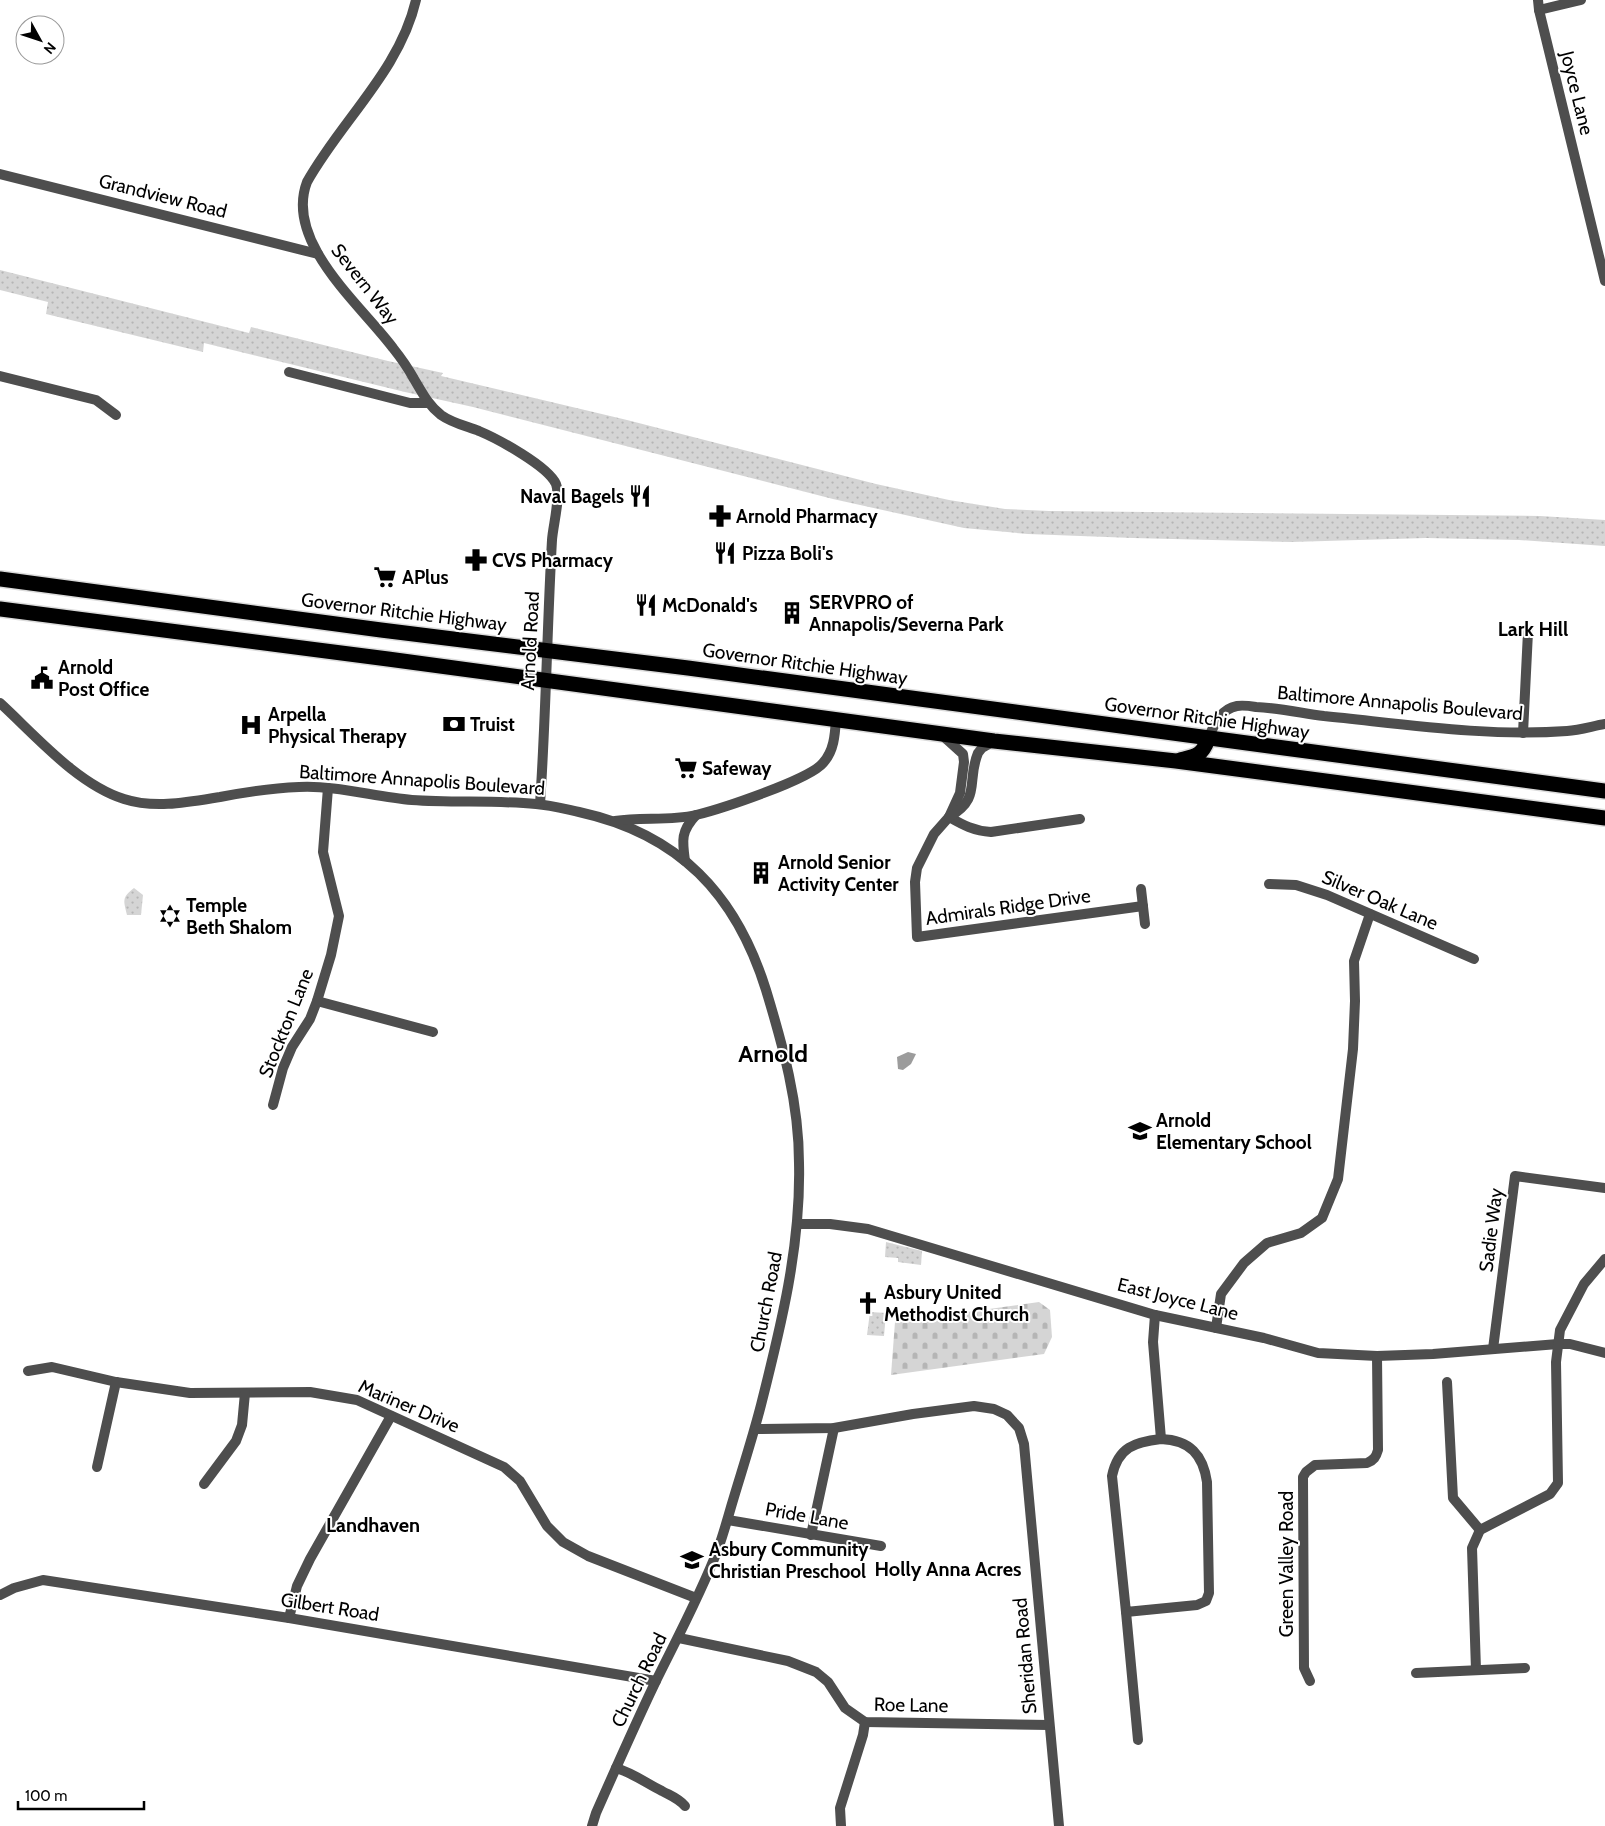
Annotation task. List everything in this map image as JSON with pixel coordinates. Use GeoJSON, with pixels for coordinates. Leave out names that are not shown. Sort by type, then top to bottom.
{"type":"FeatureCollection","features":[{"type":"Feature","properties":{"kind":"highway","name":"Governor Ritchie Highway"},"geometry":{"type":"LineString","coordinates":[[0,579],[1605,791]]}},
{"type":"Feature","properties":{"kind":"highway"},"geometry":{"type":"LineString","coordinates":[[0,609],[939,733],[1176,761],[1605,818]]}},
{"type":"Feature","properties":{"kind":"highway"},"geometry":{"type":"LineString","coordinates":[[1176,761],[1197,755],[1204,749],[1208,738]]}},
{"type":"Feature","properties":{"kind":"street","name":"Severn Way"},"geometry":{"type":"LineString","coordinates":[[416,0],[402,38],[389,61],[307,182],[302,198],[302,207],[308,232],[318,254],[346,293],[406,365],[428,403],[443,416],[494,438],[531,461]]}},
{"type":"Feature","properties":{"kind":"street"},"geometry":{"type":"LineString","coordinates":[[1538,5],[1581,0]]}},
{"type":"Feature","properties":{"kind":"street","name":"Joyce Lane"},"geometry":{"type":"LineString","coordinates":[[1538,5],[1605,281]]}},
{"type":"Feature","properties":{"kind":"street","name":"Grandview Road"},"geometry":{"type":"LineString","coordinates":[[0,174],[318,254]]}},
{"type":"Feature","properties":{"kind":"street"},"geometry":{"type":"LineString","coordinates":[[289,372],[410,403],[428,403]]}},
{"type":"Feature","properties":{"kind":"street"},"geometry":{"type":"LineString","coordinates":[[0,376],[96,400],[116,416]]}},
{"type":"Feature","properties":{"kind":"street","name":"Arnold Road"},"geometry":{"type":"LineString","coordinates":[[531,461],[552,478],[557,490],[552,538],[540,804]]}},
{"type":"Feature","properties":{"kind":"street"},"geometry":{"type":"LineString","coordinates":[[1523,733],[1528,632]]}},
{"type":"Feature","properties":{"kind":"street","name":"Baltimore Annapolis Boulevard"},"geometry":{"type":"LineString","coordinates":[[0,703],[77,772],[104,791],[136,803],[176,803],[303,786],[411,800],[540,804],[614,821],[633,818],[696,815],[732,805],[815,770],[823,764],[831,750],[836,719]]}},
{"type":"Feature","properties":{"kind":"street","name":"Baltimore Annapolis Boulevard"},"geometry":{"type":"LineString","coordinates":[[1208,738],[1221,714],[1228,709],[1238,706],[1446,728],[1523,733],[1570,730],[1605,724]]}},
{"type":"Feature","properties":{"kind":"street","name":"Admirals Ridge Drive"},"geometry":{"type":"LineString","coordinates":[[939,733],[963,754],[964,762],[960,793],[949,817]]}},
{"type":"Feature","properties":{"kind":"street","name":"Admirals Ridge Drive"},"geometry":{"type":"LineString","coordinates":[[994,740],[978,753],[969,800],[960,810],[949,817],[934,834],[917,868],[915,882],[917,937],[1143,906]]}},
{"type":"Feature","properties":{"kind":"street","name":"Stockton Lane"},"geometry":{"type":"LineString","coordinates":[[273,1105],[283,1068],[292,1047],[310,1019],[317,1001],[331,954],[339,916],[324,852],[328,788]]}},
{"type":"Feature","properties":{"kind":"street"},"geometry":{"type":"LineString","coordinates":[[685,861],[684,834],[688,824],[696,815]]}},
{"type":"Feature","properties":{"kind":"street"},"geometry":{"type":"LineString","coordinates":[[949,817],[967,828],[980,832],[1080,819]]}},
{"type":"Feature","properties":{"kind":"street","name":"Church Road"},"geometry":{"type":"LineString","coordinates":[[592,1826],[616,1768],[656,1682],[679,1638],[719,1547],[728,1520],[779,1334],[790,1279],[797,1224],[800,1163],[793,1091],[756,960],[732,913],[713,888],[685,861],[644,834],[614,821]]}},
{"type":"Feature","properties":{"kind":"street","name":"Silver Oak Lane"},"geometry":{"type":"LineString","coordinates":[[1270,884],[1296,885],[1326,895],[1474,959]]}},
{"type":"Feature","properties":{"kind":"street"},"geometry":{"type":"LineString","coordinates":[[1141,889],[1145,924]]}},
{"type":"Feature","properties":{"kind":"street"},"geometry":{"type":"LineString","coordinates":[[1216,1328],[1221,1294],[1244,1264],[1267,1243],[1301,1233],[1322,1218],[1338,1179],[1353,1049],[1354,961],[1370,914]]}},
{"type":"Feature","properties":{"kind":"street"},"geometry":{"type":"LineString","coordinates":[[317,1001],[433,1032]]}},
{"type":"Feature","properties":{"kind":"street","name":"Sadie Way"},"geometry":{"type":"LineString","coordinates":[[1493,1349],[1515,1176],[1605,1188]]}},
{"type":"Feature","properties":{"kind":"street","name":"East Joyce Lane"},"geometry":{"type":"LineString","coordinates":[[797,1224],[830,1224],[868,1229],[1155,1315],[1264,1338],[1318,1353],[1376,1356],[1433,1354],[1558,1344],[1570,1344],[1605,1353]]}},
{"type":"Feature","properties":{"kind":"street"},"geometry":{"type":"LineString","coordinates":[[1476,1670],[1472,1548],[1480,1530],[1550,1494],[1558,1483],[1556,1362],[1560,1330],[1584,1284],[1605,1259]]}},
{"type":"Feature","properties":{"kind":"street"},"geometry":{"type":"LineString","coordinates":[[1155,1315],[1153,1342],[1161,1439]]}},
{"type":"Feature","properties":{"kind":"street","name":"Green Valley Road"},"geometry":{"type":"LineString","coordinates":[[1310,1681],[1304,1668],[1303,1477],[1315,1465],[1367,1463],[1376,1456],[1378,1450],[1376,1356]]}},
{"type":"Feature","properties":{"kind":"street","name":"Mariner Drive"},"geometry":{"type":"LineString","coordinates":[[28,1370],[52,1367],[116,1382],[190,1393],[310,1392],[357,1400],[504,1468],[520,1481],[547,1526],[564,1542],[588,1556],[696,1598]]}},
{"type":"Feature","properties":{"kind":"street"},"geometry":{"type":"LineString","coordinates":[[97,1467],[116,1382]]}},
{"type":"Feature","properties":{"kind":"street"},"geometry":{"type":"LineString","coordinates":[[1447,1382],[1454,1498],[1480,1530]]}},
{"type":"Feature","properties":{"kind":"street"},"geometry":{"type":"LineString","coordinates":[[204,1484],[236,1441],[242,1425],[245,1393]]}},
{"type":"Feature","properties":{"kind":"street","name":"Sheridan Road"},"geometry":{"type":"LineString","coordinates":[[754,1429],[834,1428],[913,1414],[974,1406],[994,1409],[1007,1415],[1019,1428],[1024,1444],[1059,1826]]}},
{"type":"Feature","properties":{"kind":"street"},"geometry":{"type":"LineString","coordinates":[[289,1618],[297,1586],[310,1559],[391,1416]]}},
{"type":"Feature","properties":{"kind":"street"},"geometry":{"type":"LineString","coordinates":[[811,1534],[834,1428]]}},
{"type":"Feature","properties":{"kind":"street"},"geometry":{"type":"LineString","coordinates":[[1126,1612],[1197,1605],[1206,1601],[1209,1593],[1207,1482],[1205,1468],[1188,1447],[1172,1439],[1138,1442],[1120,1456],[1112,1476],[1138,1740]]}},
{"type":"Feature","properties":{"kind":"street","name":"Pride Lane"},"geometry":{"type":"LineString","coordinates":[[728,1520],[881,1546]]}},
{"type":"Feature","properties":{"kind":"street","name":"Gilbert Road"},"geometry":{"type":"LineString","coordinates":[[0,1595],[14,1588],[43,1580],[289,1618],[656,1682]]}},
{"type":"Feature","properties":{"kind":"street","name":"Roe Lane"},"geometry":{"type":"LineString","coordinates":[[679,1638],[788,1660],[816,1672],[828,1682],[845,1708],[865,1722],[1049,1724]]}},
{"type":"Feature","properties":{"kind":"street"},"geometry":{"type":"LineString","coordinates":[[1416,1674],[1525,1668]]}},
{"type":"Feature","properties":{"kind":"street"},"geometry":{"type":"LineString","coordinates":[[841,1826],[840,1808],[863,1735],[865,1722]]}},
{"type":"Feature","properties":{"kind":"street"},"geometry":{"type":"LineString","coordinates":[[616,1768],[629,1772],[679,1799],[685,1806]]}},
{"type":"Feature","properties":{"kind":"green space"},"geometry":{"type":"Polygon","coordinates":[[[0,270],[249,333],[251,327],[443,373],[441,376],[627,420],[876,484],[949,500],[1005,509],[1049,511],[1540,516],[1605,520],[1605,546],[1519,540],[1426,538],[1291,542],[1133,538],[1028,534],[964,528],[833,499],[473,407],[204,343],[203,352],[46,314],[48,302],[0,290],[0,270]]]}},
{"type":"Feature","properties":{"kind":"green space"},"geometry":{"type":"Polygon","coordinates":[[[134,888],[143,895],[141,915],[127,915],[125,897],[134,888]]]}},
{"type":"Feature","properties":{"kind":"green space"},"geometry":{"type":"Polygon","coordinates":[[[886,1242],[922,1251],[921,1265],[898,1262],[898,1258],[885,1257],[886,1242]]]}},
{"type":"Feature","properties":{"kind":"green space"},"geometry":{"type":"Polygon","coordinates":[[[1039,1302],[1050,1310],[1052,1337],[1044,1354],[891,1375],[895,1322],[1039,1302]]]}},
{"type":"Feature","properties":{"kind":"green space"},"geometry":{"type":"Polygon","coordinates":[[[870,1312],[886,1313],[884,1336],[867,1335],[870,1312]]]}},
{"type":"Feature","properties":{"kind":"shaded area"},"geometry":{"type":"Polygon","coordinates":[[[908,1052],[916,1054],[911,1064],[903,1070],[898,1069],[897,1057],[908,1052]]]}},
{"type":"Feature","properties":{"kind":"place","name":"Naval Bagels"},"geometry":{"type":"Point","coordinates":[640,496]}},
{"type":"Feature","properties":{"kind":"place","name":"Arnold Pharmacy"},"geometry":{"type":"Point","coordinates":[720,516]}},
{"type":"Feature","properties":{"kind":"place","name":"Pizza Boli's"},"geometry":{"type":"Point","coordinates":[725,553]}},
{"type":"Feature","properties":{"kind":"place","name":"CVS Pharmacy"},"geometry":{"type":"Point","coordinates":[476,560]}},
{"type":"Feature","properties":{"kind":"place","name":"APlus"},"geometry":{"type":"Point","coordinates":[385,577]}},
{"type":"Feature","properties":{"kind":"place","name":"McDonald's"},"geometry":{"type":"Point","coordinates":[646,605]}},
{"type":"Feature","properties":{"kind":"place","name":"SERVPRO of Annapolis/Severna Park"},"geometry":{"type":"Point","coordinates":[792,613]}},
{"type":"Feature","properties":{"kind":"place","name":"Arnold Post Office"},"geometry":{"type":"Point","coordinates":[42,678]}},
{"type":"Feature","properties":{"kind":"place","name":"Truist"},"geometry":{"type":"Point","coordinates":[454,724]}},
{"type":"Feature","properties":{"kind":"place","name":"Arpella Physical Therapy"},"geometry":{"type":"Point","coordinates":[251,725]}},
{"type":"Feature","properties":{"kind":"place","name":"Safeway"},"geometry":{"type":"Point","coordinates":[686,768]}},
{"type":"Feature","properties":{"kind":"place","name":"Arnold Senior Activity Center"},"geometry":{"type":"Point","coordinates":[761,873]}},
{"type":"Feature","properties":{"kind":"place","name":"Temple Beth Shalom"},"geometry":{"type":"Point","coordinates":[170,916]}},
{"type":"Feature","properties":{"kind":"place","name":"Arnold Elementary School"},"geometry":{"type":"Point","coordinates":[1140,1131]}},
{"type":"Feature","properties":{"kind":"place","name":"Asbury United Methodist Church"},"geometry":{"type":"Point","coordinates":[868,1303]}},
{"type":"Feature","properties":{"kind":"place","name":"Asbury Community Christian Preschool"},"geometry":{"type":"Point","coordinates":[692,1560]}},
{"type":"Feature","properties":{"kind":"district","name":"Lark Hill"},"geometry":{"type":"Point","coordinates":[1533,629]}},
{"type":"Feature","properties":{"kind":"district","name":"Arnold"},"geometry":{"type":"Point","coordinates":[773,1053]}},
{"type":"Feature","properties":{"kind":"district","name":"Landhaven"},"geometry":{"type":"Point","coordinates":[373,1525]}},
{"type":"Feature","properties":{"kind":"district","name":"Holly Anna Acres"},"geometry":{"type":"Point","coordinates":[948,1569]}}]}
